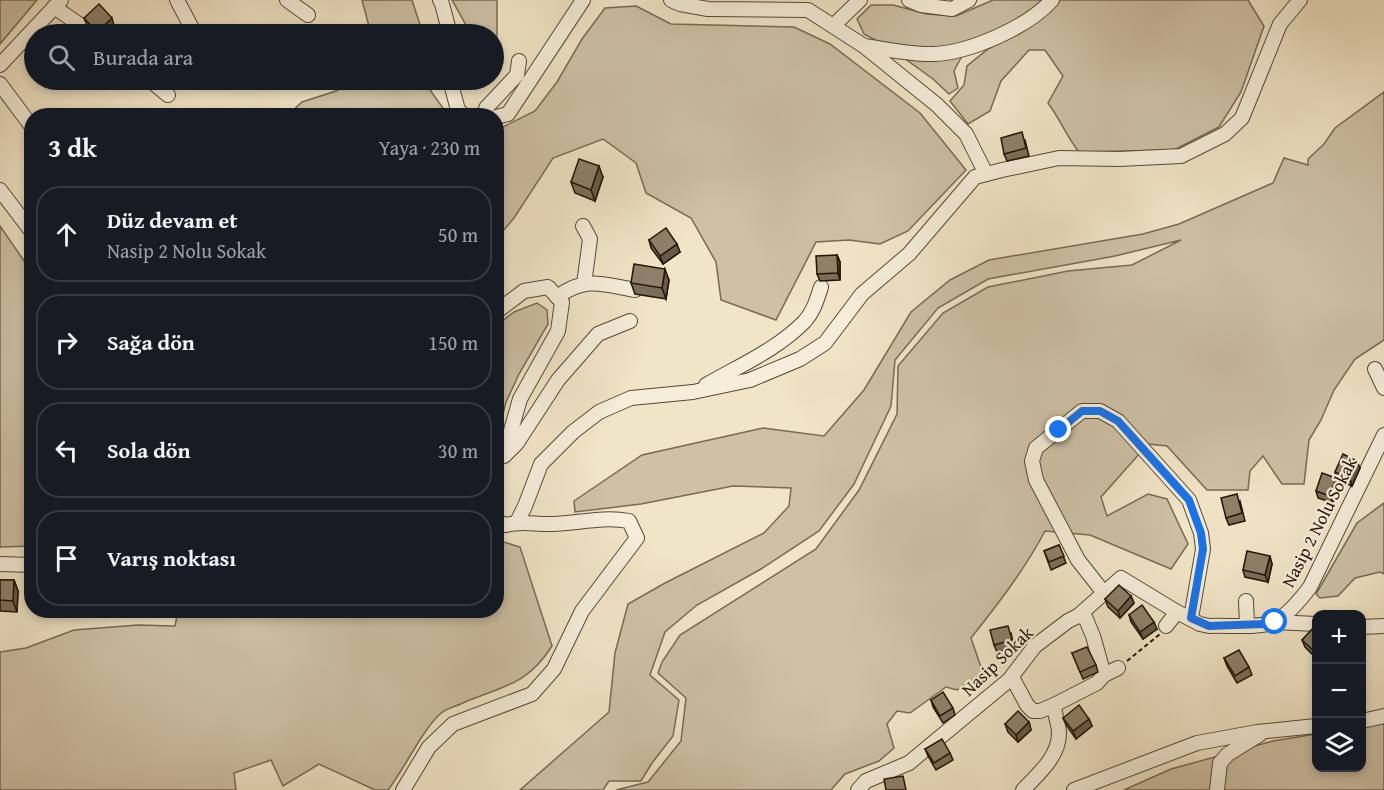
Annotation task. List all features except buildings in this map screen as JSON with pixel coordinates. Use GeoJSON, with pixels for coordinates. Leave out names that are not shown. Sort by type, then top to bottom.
{"type":"FeatureCollection","features":[{"type":"Feature","properties":{"kind":"street"},"geometry":{"type":"LineString","coordinates":[[177,0],[190,24]]}},
{"type":"Feature","properties":{"kind":"street"},"geometry":{"type":"LineString","coordinates":[[287,0],[309,15]]}},
{"type":"Feature","properties":{"kind":"street"},"geometry":{"type":"LineString","coordinates":[[440,0],[447,24]]}},
{"type":"Feature","properties":{"kind":"street"},"geometry":{"type":"LineString","coordinates":[[504,114],[508,114],[583,0]]}},
{"type":"Feature","properties":{"kind":"street"},"geometry":{"type":"LineString","coordinates":[[672,0],[680,4],[708,9],[808,10],[864,46],[937,105],[966,134],[986,174]]}},
{"type":"Feature","properties":{"kind":"street"},"geometry":{"type":"LineString","coordinates":[[834,25],[860,0]]}},
{"type":"Feature","properties":{"kind":"street"},"geometry":{"type":"LineString","coordinates":[[909,0],[921,5],[952,9],[969,0]]}},
{"type":"Feature","properties":{"kind":"street"},"geometry":{"type":"LineString","coordinates":[[864,46],[933,54],[975,45],[1019,26],[1052,0]]}},
{"type":"Feature","properties":{"kind":"street"},"geometry":{"type":"LineString","coordinates":[[517,522],[541,464],[573,432],[599,412],[631,398],[693,392],[750,380],[800,359],[825,343],[862,294],[909,254],[975,177],[1059,158],[1119,159],[1181,156],[1225,134],[1242,118],[1280,24],[1300,0]]}},
{"type":"Feature","properties":{"kind":"street"},"geometry":{"type":"LineString","coordinates":[[39,24],[58,4],[81,24]]}},
{"type":"Feature","properties":{"kind":"street"},"geometry":{"type":"LineString","coordinates":[[0,65],[24,40]]}},
{"type":"Feature","properties":{"kind":"street"},"geometry":{"type":"LineString","coordinates":[[494,108],[517,75],[519,61]]}},
{"type":"Feature","properties":{"kind":"street"},"geometry":{"type":"LineString","coordinates":[[517,75],[531,80]]}},
{"type":"Feature","properties":{"kind":"street"},"geometry":{"type":"LineString","coordinates":[[0,84],[24,116]]}},
{"type":"Feature","properties":{"kind":"street"},"geometry":{"type":"LineString","coordinates":[[161,90],[168,96]]}},
{"type":"Feature","properties":{"kind":"street"},"geometry":{"type":"LineString","coordinates":[[453,90],[457,108]]}},
{"type":"Feature","properties":{"kind":"street"},"geometry":{"type":"LineString","coordinates":[[0,190],[24,222]]}},
{"type":"Feature","properties":{"kind":"street"},"geometry":{"type":"LineString","coordinates":[[583,226],[590,239],[584,284]]}},
{"type":"Feature","properties":{"kind":"street"},"geometry":{"type":"LineString","coordinates":[[557,297],[572,286],[584,284],[604,284],[635,290]]}},
{"type":"Feature","properties":{"kind":"street"},"geometry":{"type":"LineString","coordinates":[[504,306],[524,291],[548,287],[562,302],[558,332],[520,399],[504,448]]}},
{"type":"Feature","properties":{"kind":"street"},"geometry":{"type":"LineString","coordinates":[[693,392],[778,344],[806,320],[816,305],[821,287]]}},
{"type":"Feature","properties":{"kind":"street"},"geometry":{"type":"LineString","coordinates":[[504,455],[517,443],[558,381],[598,334],[630,321]]}},
{"type":"Feature","properties":{"kind":"street"},"geometry":{"type":"LineString","coordinates":[[1375,369],[1384,388]]}},
{"type":"Feature","properties":{"kind":"street"},"geometry":{"type":"LineString","coordinates":[[1104,593],[1078,560],[1036,480],[1032,461],[1036,448],[1082,411],[1100,411],[1118,421],[1189,500],[1201,533],[1203,549],[1191,618]]}},
{"type":"Feature","properties":{"kind":"street","name":"Nasip 2 Nolu Sokak"},"geometry":{"type":"LineString","coordinates":[[1275,622],[1298,603],[1310,587],[1384,435]]}},
{"type":"Feature","properties":{"kind":"street"},"geometry":{"type":"LineString","coordinates":[[403,790],[429,747],[453,724],[532,694],[554,669],[582,611],[638,538],[629,521],[617,519],[549,524],[517,522],[504,524]]}},
{"type":"Feature","properties":{"kind":"street"},"geometry":{"type":"LineString","coordinates":[[0,564],[24,565]]}},
{"type":"Feature","properties":{"kind":"street","name":"Nasip Sokak"},"geometry":{"type":"LineString","coordinates":[[858,790],[866,781],[909,764],[1012,677],[1035,646],[1077,616],[1120,578],[1132,583],[1177,612]]}},
{"type":"Feature","properties":{"kind":"street"},"geometry":{"type":"LineString","coordinates":[[1246,601],[1247,625]]}},
{"type":"Feature","properties":{"kind":"street"},"geometry":{"type":"LineString","coordinates":[[1166,626],[1177,612],[1209,626],[1275,622],[1312,624]]}},
{"type":"Feature","properties":{"kind":"street"},"geometry":{"type":"LineString","coordinates":[[1077,616],[1085,617],[1104,675]]}},
{"type":"Feature","properties":{"kind":"street"},"geometry":{"type":"LineString","coordinates":[[1366,627],[1384,626]]}},
{"type":"Feature","properties":{"kind":"street"},"geometry":{"type":"LineString","coordinates":[[1012,677],[1027,705],[1033,711],[1040,711],[1097,683],[1104,675],[1118,668]]}},
{"type":"Feature","properties":{"kind":"street"},"geometry":{"type":"LineString","coordinates":[[1023,790],[1054,756],[1057,748],[1059,734],[1054,705]]}},
{"type":"Feature","properties":{"kind":"street"},"geometry":{"type":"LineString","coordinates":[[1366,720],[1384,716]]}},
{"type":"Feature","properties":{"kind":"street"},"geometry":{"type":"LineString","coordinates":[[1074,790],[1197,743],[1265,731],[1312,726]]}},
{"type":"Feature","properties":{"kind":"street"},"geometry":{"type":"LineString","coordinates":[[1216,790],[1220,763],[1228,754],[1265,731]]}},
{"type":"Feature","properties":{"kind":"path"},"geometry":{"type":"LineString","coordinates":[[1118,668],[1143,649],[1166,626]]}},
{"type":"Feature","properties":{"kind":"shaded area"},"geometry":{"type":"Polygon","coordinates":[[[0,0],[37,0],[0,44],[0,0]]]}},
{"type":"Feature","properties":{"kind":"shaded area"},"geometry":{"type":"Polygon","coordinates":[[[362,0],[412,0],[420,24],[368,24],[362,0]]]}},
{"type":"Feature","properties":{"kind":"shaded area"},"geometry":{"type":"Polygon","coordinates":[[[452,0],[497,0],[497,24],[465,24],[452,0]]]}},
{"type":"Feature","properties":{"kind":"shaded area"},"geometry":{"type":"Polygon","coordinates":[[[993,0],[1050,0],[1021,22],[962,56],[954,71],[958,88],[949,94],[933,79],[890,48],[864,34],[857,19],[871,5],[893,5],[927,14],[956,16],[993,0]]]}},
{"type":"Feature","properties":{"kind":"shaded area"},"geometry":{"type":"Polygon","coordinates":[[[1057,0],[1248,0],[1264,26],[1241,92],[1219,127],[1174,150],[1079,152],[1048,103],[1063,76],[1045,50],[1029,50],[1001,81],[990,111],[968,124],[950,101],[964,85],[967,66],[988,49],[1024,31],[1057,0]]]}},
{"type":"Feature","properties":{"kind":"shaded area"},"geometry":{"type":"Polygon","coordinates":[[[636,6],[671,24],[794,27],[830,44],[920,113],[966,170],[908,231],[880,244],[849,240],[816,242],[776,320],[721,300],[716,262],[691,218],[646,193],[636,163],[603,139],[553,158],[504,230],[504,126],[535,111],[557,82],[582,39],[605,8],[636,6]]]}},
{"type":"Feature","properties":{"kind":"shaded area"},"geometry":{"type":"Polygon","coordinates":[[[430,90],[443,108],[296,108],[302,102],[336,91],[430,90]]]}},
{"type":"Feature","properties":{"kind":"shaded area"},"geometry":{"type":"Polygon","coordinates":[[[1384,92],[1384,340],[1355,359],[1334,390],[1309,440],[1304,484],[1282,484],[1263,456],[1250,471],[1248,490],[1207,490],[1167,446],[1148,444],[1101,497],[1107,516],[1148,494],[1167,499],[1188,544],[1171,569],[1090,535],[1045,531],[1020,573],[971,638],[983,673],[957,690],[946,687],[910,713],[897,711],[887,724],[894,748],[879,761],[845,774],[831,790],[616,790],[648,782],[681,741],[686,698],[658,673],[662,662],[680,635],[816,549],[859,490],[897,414],[898,366],[943,313],[988,287],[1068,271],[1132,265],[1181,240],[1115,256],[988,279],[938,308],[895,360],[891,406],[854,484],[819,531],[761,569],[697,605],[665,632],[650,675],[679,700],[673,736],[641,781],[609,781],[603,790],[520,790],[609,712],[615,653],[628,604],[764,533],[789,506],[791,488],[733,486],[641,504],[575,512],[574,501],[642,455],[763,428],[824,436],[864,390],[911,312],[950,280],[989,260],[1143,234],[1179,224],[1273,183],[1284,158],[1308,165],[1308,159],[1324,144],[1335,128],[1384,92]]]}},
{"type":"Feature","properties":{"kind":"shaded area"},"geometry":{"type":"Polygon","coordinates":[[[0,226],[24,261],[24,546],[0,547],[0,226]]]}},
{"type":"Feature","properties":{"kind":"shaded area"},"geometry":{"type":"Polygon","coordinates":[[[537,303],[547,310],[548,324],[519,374],[504,410],[504,320],[514,312],[537,303]]]}},
{"type":"Feature","properties":{"kind":"shaded area"},"geometry":{"type":"Polygon","coordinates":[[[1384,503],[1384,574],[1380,572],[1355,578],[1338,596],[1320,598],[1316,594],[1357,523],[1384,503]]]}},
{"type":"Feature","properties":{"kind":"shaded area"},"geometry":{"type":"Polygon","coordinates":[[[504,542],[520,547],[552,646],[534,669],[524,676],[440,714],[426,730],[388,790],[375,790],[319,764],[283,786],[271,760],[234,773],[236,790],[0,790],[0,652],[26,648],[74,630],[138,625],[175,626],[177,618],[504,618],[504,542]]]}},
{"type":"Feature","properties":{"kind":"shaded area"},"geometry":{"type":"Polygon","coordinates":[[[1384,723],[1384,790],[1124,790],[1171,769],[1273,741],[1312,735],[1312,772],[1366,772],[1366,725],[1384,723]]]}},
{"type":"Feature","properties":{"kind":"route"},"geometry":{"type":"LineString","coordinates":[[1059,430],[1082,411],[1100,411],[1118,421],[1189,500],[1201,533],[1203,549],[1191,618],[1200,624],[1209,626],[1275,622]]}}]}
